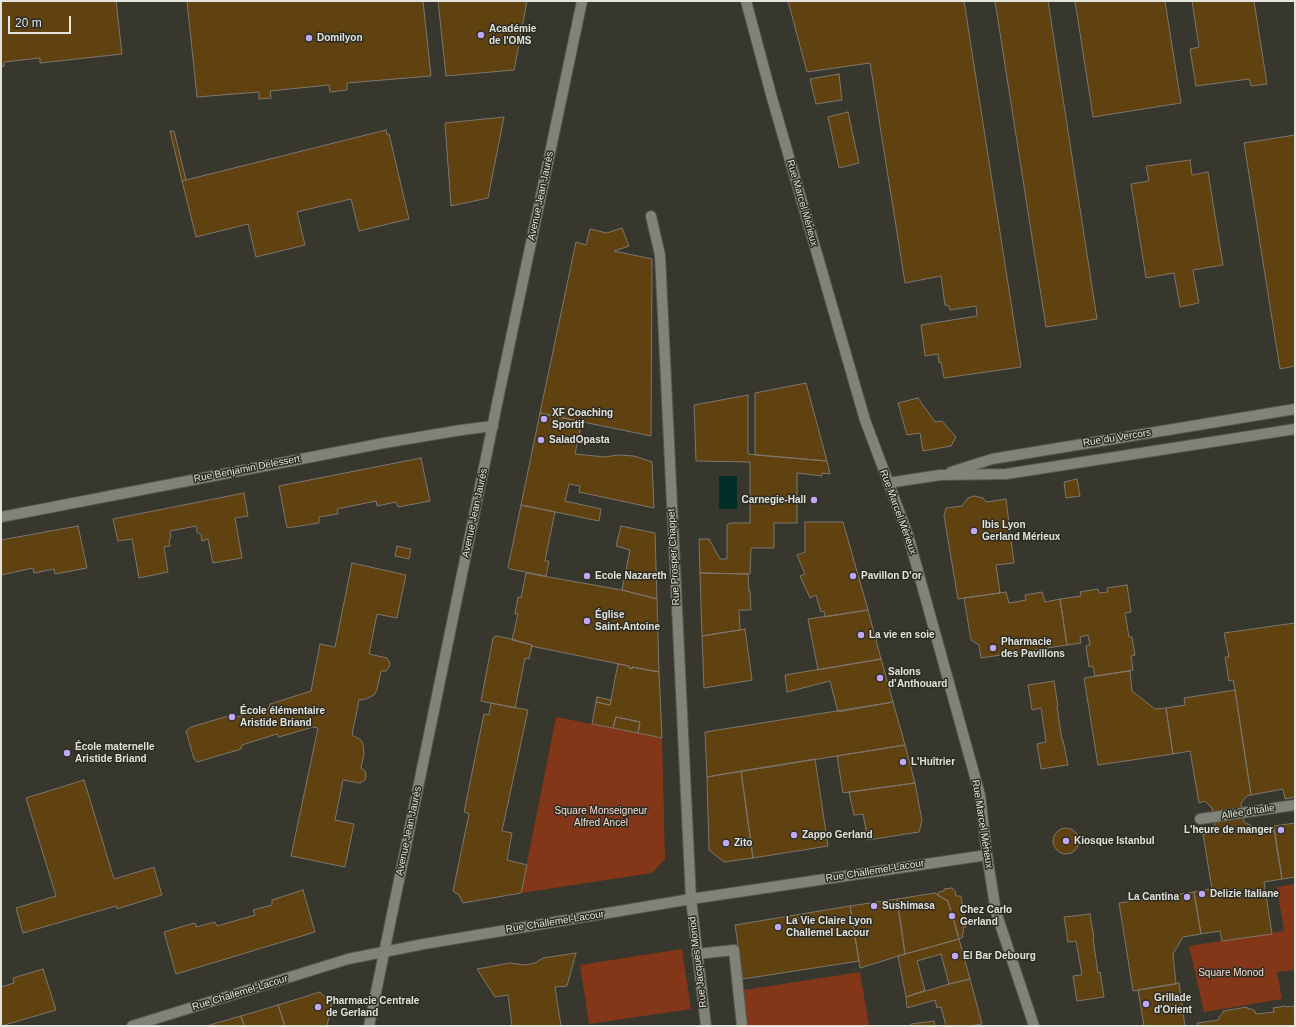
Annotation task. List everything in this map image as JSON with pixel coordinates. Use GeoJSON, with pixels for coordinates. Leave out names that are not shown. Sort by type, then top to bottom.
{"type":"FeatureCollection","features":[{"type":"Feature","properties":{"kind":"street","name":"Avenue Jean Jaurès"},"geometry":{"type":"LineString","coordinates":[[369,1026],[582,1]]}},
{"type":"Feature","properties":{"kind":"street","name":"Rue Marcel Mérieux"},"geometry":{"type":"LineString","coordinates":[[746,1],[865,420],[908,535],[980,795],[996,912],[1034,1026]]}},
{"type":"Feature","properties":{"kind":"street","name":"Rue Prosper Chappet"},"geometry":{"type":"LineString","coordinates":[[651,216],[660,255],[691,899]]}},
{"type":"Feature","properties":{"kind":"street","name":"Rue du Vercors"},"geometry":{"type":"LineString","coordinates":[[941,476],[992,459],[1295,409]]}},
{"type":"Feature","properties":{"kind":"street","name":"Rue Benjamin Delessert"},"geometry":{"type":"LineString","coordinates":[[1,516],[384,443],[493,426]]}},
{"type":"Feature","properties":{"kind":"street","name":"Rue du Vercors"},"geometry":{"type":"LineString","coordinates":[[888,483],[941,476],[1006,474],[1295,429]]}},
{"type":"Feature","properties":{"kind":"street","name":"Allée d'Italie"},"geometry":{"type":"LineString","coordinates":[[1200,819],[1295,805]]}},
{"type":"Feature","properties":{"kind":"street","name":"Rue Challemel-Lacour"},"geometry":{"type":"LineString","coordinates":[[132,1026],[348,959],[433,942],[691,899],[987,855]]}},
{"type":"Feature","properties":{"kind":"street","name":"Rue Jacques Monod"},"geometry":{"type":"LineString","coordinates":[[691,899],[706,1026]]}},
{"type":"Feature","properties":{"kind":"street"},"geometry":{"type":"LineString","coordinates":[[697,954],[734,950],[742,1026]]}},
{"type":"Feature","properties":{"kind":"green space","name":"Square Monseigneur Alfred Ancel"},"geometry":{"type":"Polygon","coordinates":[[[556,717],[662,738],[665,859],[652,873],[521,893],[556,717]]]}},
{"type":"Feature","properties":{"kind":"green space","name":"Square Monod"},"geometry":{"type":"Polygon","coordinates":[[[1295,884],[1295,970],[1277,972],[1282,999],[1204,1012],[1189,946],[1284,931],[1277,887],[1295,884]]]}},
{"type":"Feature","properties":{"kind":"green space"},"geometry":{"type":"Polygon","coordinates":[[[682,949],[691,1009],[589,1024],[580,965],[682,949]]]}},
{"type":"Feature","properties":{"kind":"green space"},"geometry":{"type":"Polygon","coordinates":[[[860,972],[869,1026],[747,1026],[744,990],[860,972]]]}},
{"type":"Feature","properties":{"kind":"water"},"geometry":{"type":"Polygon","coordinates":[[[719,476],[737,476],[737,509],[719,509],[719,476]]]}},
{"type":"Feature","properties":{"kind":"building"},"geometry":{"type":"Polygon","coordinates":[[[1,1],[116,1],[122,54],[40,63],[40,58],[4,62],[4,66],[1,67],[1,1]]]}},
{"type":"Feature","properties":{"kind":"building","name":"Domilyon"},"geometry":{"type":"Polygon","coordinates":[[[187,1],[423,1],[431,76],[347,83],[347,90],[330,92],[329,85],[270,91],[271,98],[259,99],[259,92],[197,97],[187,1]]]}},
{"type":"Feature","properties":{"kind":"building","name":"Académie de l'OMS"},"geometry":{"type":"Polygon","coordinates":[[[438,1],[527,1],[514,70],[446,76],[438,1]]]}},
{"type":"Feature","properties":{"kind":"building"},"geometry":{"type":"Polygon","coordinates":[[[788,1],[964,1],[1021,367],[944,378],[941,362],[939,363],[938,354],[925,356],[921,325],[977,316],[976,306],[950,310],[949,306],[945,305],[941,276],[905,283],[870,63],[807,72],[788,1]]]}},
{"type":"Feature","properties":{"kind":"building"},"geometry":{"type":"Polygon","coordinates":[[[995,1],[1048,1],[1097,319],[1046,327],[995,1]]]}},
{"type":"Feature","properties":{"kind":"building"},"geometry":{"type":"Polygon","coordinates":[[[1075,1],[1165,1],[1181,103],[1093,117],[1075,1]]]}},
{"type":"Feature","properties":{"kind":"building"},"geometry":{"type":"Polygon","coordinates":[[[1192,1],[1254,1],[1267,84],[1251,86],[1249,79],[1196,86],[1190,49],[1199,47],[1192,1]]]}},
{"type":"Feature","properties":{"kind":"building"},"geometry":{"type":"Polygon","coordinates":[[[839,74],[842,100],[816,104],[810,79],[839,74]]]}},
{"type":"Feature","properties":{"kind":"building"},"geometry":{"type":"Polygon","coordinates":[[[848,112],[859,163],[839,168],[828,117],[848,112]]]}},
{"type":"Feature","properties":{"kind":"building"},"geometry":{"type":"Polygon","coordinates":[[[504,117],[488,198],[451,206],[445,123],[504,117]]]}},
{"type":"Feature","properties":{"kind":"building"},"geometry":{"type":"Polygon","coordinates":[[[386,130],[387,135],[389,134],[409,219],[359,231],[351,199],[297,212],[305,245],[256,257],[248,224],[196,237],[182,181],[386,130]]]}},
{"type":"Feature","properties":{"kind":"building"},"geometry":{"type":"Polygon","coordinates":[[[170,131],[174,131],[186,180],[182,181],[170,131]]]}},
{"type":"Feature","properties":{"kind":"building"},"geometry":{"type":"Polygon","coordinates":[[[1295,135],[1295,366],[1280,369],[1244,143],[1295,135]]]}},
{"type":"Feature","properties":{"kind":"building"},"geometry":{"type":"Polygon","coordinates":[[[1190,160],[1192,175],[1208,172],[1223,265],[1193,270],[1199,303],[1180,307],[1174,273],[1146,278],[1131,184],[1149,181],[1146,166],[1190,160]]]}},
{"type":"Feature","properties":{"kind":"building"},"geometry":{"type":"Polygon","coordinates":[[[622,228],[629,246],[614,251],[652,259],[651,436],[540,413],[576,242],[586,245],[590,229],[607,233],[622,228]]]}},
{"type":"Feature","properties":{"kind":"building"},"geometry":{"type":"Polygon","coordinates":[[[806,383],[827,461],[755,455],[755,393],[806,383]]]}},
{"type":"Feature","properties":{"kind":"building"},"geometry":{"type":"Polygon","coordinates":[[[748,395],[748,454],[827,461],[830,474],[822,473],[822,476],[797,473],[797,523],[774,523],[774,548],[751,548],[750,574],[700,573],[699,539],[709,539],[720,559],[727,559],[727,525],[730,523],[750,523],[750,462],[696,461],[694,405],[748,395]]]}},
{"type":"Feature","properties":{"kind":"building"},"geometry":{"type":"Polygon","coordinates":[[[918,398],[935,422],[942,421],[956,437],[951,446],[923,451],[920,433],[907,435],[898,403],[918,398]]]}},
{"type":"Feature","properties":{"kind":"building"},"geometry":{"type":"Polygon","coordinates":[[[540,413],[582,422],[575,454],[605,457],[618,455],[634,456],[652,462],[654,508],[579,492],[580,486],[569,484],[565,501],[601,509],[599,521],[521,505],[540,413]]]}},
{"type":"Feature","properties":{"kind":"building"},"geometry":{"type":"Polygon","coordinates":[[[421,458],[430,501],[398,507],[396,502],[377,506],[376,501],[337,509],[338,514],[319,517],[319,523],[287,528],[279,486],[421,458]]]}},
{"type":"Feature","properties":{"kind":"building"},"geometry":{"type":"Polygon","coordinates":[[[1077,479],[1080,496],[1066,498],[1064,482],[1077,479]]]}},
{"type":"Feature","properties":{"kind":"building"},"geometry":{"type":"Polygon","coordinates":[[[244,493],[248,516],[235,518],[242,558],[213,563],[208,539],[202,541],[201,535],[197,532],[196,526],[170,531],[170,546],[164,547],[168,572],[139,578],[132,539],[118,541],[113,519],[244,493]]]}},
{"type":"Feature","properties":{"kind":"building"},"geometry":{"type":"Polygon","coordinates":[[[974,496],[983,498],[986,502],[1006,499],[1014,563],[996,565],[1000,593],[958,599],[944,516],[946,508],[962,506],[968,498],[974,496]]]}},
{"type":"Feature","properties":{"kind":"building"},"geometry":{"type":"Polygon","coordinates":[[[521,505],[555,512],[545,561],[549,561],[546,576],[510,569],[508,567],[521,505]]]}},
{"type":"Feature","properties":{"kind":"building"},"geometry":{"type":"Polygon","coordinates":[[[805,522],[843,522],[868,610],[825,617],[824,611],[821,612],[816,595],[810,598],[800,576],[805,574],[797,555],[805,552],[805,522]]]}},
{"type":"Feature","properties":{"kind":"building"},"geometry":{"type":"Polygon","coordinates":[[[78,526],[87,568],[55,574],[54,569],[34,573],[33,568],[1,575],[1,540],[78,526]]]}},
{"type":"Feature","properties":{"kind":"building"},"geometry":{"type":"Polygon","coordinates":[[[621,526],[655,533],[657,599],[622,590],[630,550],[616,546],[621,526]]]}},
{"type":"Feature","properties":{"kind":"building"},"geometry":{"type":"Polygon","coordinates":[[[397,546],[411,549],[409,559],[395,556],[397,546]]]}},
{"type":"Feature","properties":{"kind":"building"},"geometry":{"type":"Polygon","coordinates":[[[352,563],[406,575],[397,618],[377,614],[369,654],[387,658],[390,666],[386,671],[381,671],[377,690],[374,695],[366,699],[359,700],[352,735],[361,740],[363,744],[364,754],[361,768],[365,771],[366,777],[365,780],[360,783],[343,780],[335,820],[354,824],[345,867],[291,856],[318,728],[313,727],[279,737],[277,734],[242,745],[241,749],[197,762],[194,759],[186,731],[191,727],[228,716],[233,718],[269,708],[270,704],[311,691],[320,644],[335,647],[352,563]]]}},
{"type":"Feature","properties":{"kind":"building","name":"Église Saint-Antoine"},"geometry":{"type":"Polygon","coordinates":[[[526,573],[622,590],[657,599],[659,672],[632,667],[632,669],[629,668],[629,666],[531,646],[532,645],[512,640],[518,614],[515,614],[518,597],[521,598],[526,573]]]}},
{"type":"Feature","properties":{"kind":"building"},"geometry":{"type":"Polygon","coordinates":[[[700,573],[748,574],[751,610],[739,610],[740,630],[702,636],[700,573]]]}},
{"type":"Feature","properties":{"kind":"building"},"geometry":{"type":"Polygon","coordinates":[[[1127,585],[1131,612],[1125,613],[1129,637],[1132,637],[1135,655],[1131,656],[1133,670],[1095,676],[1093,666],[1089,667],[1086,646],[1090,645],[1088,635],[1080,637],[1081,643],[1067,645],[1060,599],[1081,596],[1080,592],[1098,589],[1099,593],[1108,592],[1107,588],[1127,585]]]}},
{"type":"Feature","properties":{"kind":"building"},"geometry":{"type":"Polygon","coordinates":[[[1006,592],[1009,603],[1026,600],[1025,595],[1042,592],[1045,602],[1060,599],[1067,645],[981,658],[979,645],[971,640],[964,598],[1006,592]]]}},
{"type":"Feature","properties":{"kind":"building"},"geometry":{"type":"Polygon","coordinates":[[[868,610],[881,659],[818,670],[808,619],[868,610]]]}},
{"type":"Feature","properties":{"kind":"building"},"geometry":{"type":"Polygon","coordinates":[[[1295,623],[1295,797],[1285,799],[1283,789],[1251,795],[1235,690],[1233,680],[1229,681],[1225,657],[1229,657],[1224,633],[1295,623]]]}},
{"type":"Feature","properties":{"kind":"building"},"geometry":{"type":"Polygon","coordinates":[[[745,629],[752,680],[704,688],[702,636],[745,629]]]}},
{"type":"Feature","properties":{"kind":"building"},"geometry":{"type":"Polygon","coordinates":[[[496,636],[532,645],[529,659],[525,658],[515,708],[481,701],[493,638],[496,636]]]}},
{"type":"Feature","properties":{"kind":"building"},"geometry":{"type":"Polygon","coordinates":[[[881,659],[893,702],[838,712],[830,681],[787,692],[785,675],[881,659]]]}},
{"type":"Feature","properties":{"kind":"building"},"geometry":{"type":"Polygon","coordinates":[[[618,664],[629,666],[629,668],[632,669],[632,667],[659,672],[662,738],[638,733],[640,722],[616,717],[613,728],[592,724],[596,702],[610,705],[618,664]]]}},
{"type":"Feature","properties":{"kind":"building"},"geometry":{"type":"Polygon","coordinates":[[[1130,671],[1132,691],[1155,709],[1166,708],[1173,754],[1098,765],[1084,678],[1130,671]]]}},
{"type":"Feature","properties":{"kind":"building"},"geometry":{"type":"Polygon","coordinates":[[[1054,681],[1062,740],[1068,765],[1041,769],[1037,744],[1046,742],[1041,708],[1032,710],[1028,685],[1054,681]]]}},
{"type":"Feature","properties":{"kind":"building"},"geometry":{"type":"Polygon","coordinates":[[[1235,690],[1251,795],[1247,796],[1241,803],[1244,822],[1258,829],[1259,833],[1274,831],[1282,879],[1264,882],[1272,934],[1222,941],[1220,931],[1201,934],[1194,892],[1212,889],[1203,834],[1210,834],[1215,827],[1212,808],[1205,801],[1199,803],[1190,751],[1173,754],[1166,708],[1185,705],[1184,698],[1235,690]]]}},
{"type":"Feature","properties":{"kind":"building"},"geometry":{"type":"Polygon","coordinates":[[[597,697],[611,700],[610,705],[596,702],[597,697]]]}},
{"type":"Feature","properties":{"kind":"building"},"geometry":{"type":"Polygon","coordinates":[[[893,702],[905,745],[707,777],[705,732],[893,702]]]}},
{"type":"Feature","properties":{"kind":"building"},"geometry":{"type":"Polygon","coordinates":[[[491,703],[528,710],[502,831],[512,833],[507,860],[527,865],[521,893],[463,903],[459,895],[453,891],[469,814],[464,812],[484,714],[489,715],[491,703]]]}},
{"type":"Feature","properties":{"kind":"building"},"geometry":{"type":"Polygon","coordinates":[[[616,717],[640,722],[638,733],[613,728],[616,717]]]}},
{"type":"Feature","properties":{"kind":"building"},"geometry":{"type":"Polygon","coordinates":[[[905,745],[915,783],[843,793],[837,756],[905,745]]]}},
{"type":"Feature","properties":{"kind":"building"},"geometry":{"type":"Polygon","coordinates":[[[815,759],[828,846],[753,858],[741,771],[815,759]]]}},
{"type":"Feature","properties":{"kind":"building"},"geometry":{"type":"Polygon","coordinates":[[[741,771],[753,858],[724,862],[709,850],[707,777],[741,771]]]}},
{"type":"Feature","properties":{"kind":"building"},"geometry":{"type":"Polygon","coordinates":[[[84,780],[114,879],[154,867],[162,895],[117,909],[116,906],[23,933],[16,908],[56,896],[26,798],[84,780]]]}},
{"type":"Feature","properties":{"kind":"building"},"geometry":{"type":"Polygon","coordinates":[[[915,783],[922,821],[919,832],[868,840],[863,814],[854,815],[849,792],[915,783]]]}},
{"type":"Feature","properties":{"kind":"building"},"geometry":{"type":"Polygon","coordinates":[[[1295,823],[1295,877],[1282,879],[1274,826],[1295,823]]]}},
{"type":"Feature","properties":{"kind":"building","name":"Kiosque Istanbul"},"geometry":{"type":"Polygon","coordinates":[[[1066,828],[1075,832],[1079,841],[1075,850],[1066,854],[1057,850],[1053,841],[1057,832],[1066,828]]]}},
{"type":"Feature","properties":{"kind":"building"},"geometry":{"type":"Polygon","coordinates":[[[952,888],[955,891],[956,896],[961,896],[966,927],[963,927],[963,937],[959,939],[948,901],[937,895],[939,892],[944,891],[944,889],[952,888]]]}},
{"type":"Feature","properties":{"kind":"building"},"geometry":{"type":"Polygon","coordinates":[[[303,890],[315,932],[176,974],[164,932],[194,923],[196,924],[196,927],[215,922],[217,926],[255,915],[253,910],[272,905],[272,900],[303,890]]]}},
{"type":"Feature","properties":{"kind":"building"},"geometry":{"type":"Polygon","coordinates":[[[1194,892],[1201,934],[1183,937],[1173,954],[1176,984],[1133,991],[1119,903],[1194,892]]]}},
{"type":"Feature","properties":{"kind":"building"},"geometry":{"type":"Polygon","coordinates":[[[935,893],[948,901],[959,939],[905,954],[897,899],[935,893]]]}},
{"type":"Feature","properties":{"kind":"building"},"geometry":{"type":"Polygon","coordinates":[[[897,899],[905,954],[860,968],[850,906],[897,899]]]}},
{"type":"Feature","properties":{"kind":"building"},"geometry":{"type":"Polygon","coordinates":[[[850,906],[859,961],[743,979],[735,925],[850,906]]]}},
{"type":"Feature","properties":{"kind":"building"},"geometry":{"type":"Polygon","coordinates":[[[1090,914],[1098,973],[1100,972],[1104,997],[1077,1001],[1073,976],[1082,975],[1076,941],[1068,942],[1064,917],[1090,914]]]}},
{"type":"Feature","properties":{"kind":"building"},"geometry":{"type":"Polygon","coordinates":[[[959,939],[970,979],[949,984],[941,954],[917,961],[925,990],[906,997],[898,956],[959,939]]]}},
{"type":"Feature","properties":{"kind":"building"},"geometry":{"type":"Polygon","coordinates":[[[576,953],[567,986],[555,987],[561,1026],[512,1026],[508,995],[495,997],[477,969],[510,963],[525,965],[535,963],[543,958],[576,953]]]}},
{"type":"Feature","properties":{"kind":"building"},"geometry":{"type":"Polygon","coordinates":[[[43,969],[56,1010],[1,1026],[1,987],[14,983],[13,978],[43,969]]]}},
{"type":"Feature","properties":{"kind":"building"},"geometry":{"type":"Polygon","coordinates":[[[970,979],[982,1024],[969,1026],[946,1026],[941,1007],[937,1008],[935,1000],[907,1008],[906,997],[970,979]]]}},
{"type":"Feature","properties":{"kind":"building"},"geometry":{"type":"Polygon","coordinates":[[[1179,983],[1185,1026],[1144,1026],[1138,990],[1179,983]]]}},
{"type":"Feature","properties":{"kind":"building"},"geometry":{"type":"Polygon","coordinates":[[[320,992],[332,1003],[327,1026],[285,1026],[278,1005],[320,992]]]}},
{"type":"Feature","properties":{"kind":"building"},"geometry":{"type":"Polygon","coordinates":[[[278,1005],[285,1026],[244,1026],[241,1016],[278,1005]]]}},
{"type":"Feature","properties":{"kind":"building"},"geometry":{"type":"Polygon","coordinates":[[[1294,1006],[1295,1026],[1198,1026],[1197,1023],[1219,1020],[1219,1017],[1223,1011],[1247,1007],[1248,1009],[1255,1011],[1256,1014],[1274,1012],[1273,1008],[1294,1006]]]}},
{"type":"Feature","properties":{"kind":"building"},"geometry":{"type":"Polygon","coordinates":[[[241,1016],[244,1026],[206,1026],[241,1016]]]}},
{"type":"Feature","properties":{"kind":"building"},"geometry":{"type":"Polygon","coordinates":[[[934,1021],[935,1026],[911,1026],[911,1024],[934,1021]]]}},
{"type":"Feature","properties":{"kind":"place","name":"Académie de l'OMS"},"geometry":{"type":"Point","coordinates":[481,35]}},
{"type":"Feature","properties":{"kind":"place","name":"Domilyon"},"geometry":{"type":"Point","coordinates":[309,38]}},
{"type":"Feature","properties":{"kind":"place","name":"XF Coaching Sportif"},"geometry":{"type":"Point","coordinates":[544,419]}},
{"type":"Feature","properties":{"kind":"place","name":"SaladOpasta"},"geometry":{"type":"Point","coordinates":[541,440]}},
{"type":"Feature","properties":{"kind":"place","name":"Carnegie-Hall"},"geometry":{"type":"Point","coordinates":[814,500]}},
{"type":"Feature","properties":{"kind":"place","name":"Ibis Lyon Gerland Mérieux"},"geometry":{"type":"Point","coordinates":[974,531]}},
{"type":"Feature","properties":{"kind":"place","name":"Ecole Nazareth"},"geometry":{"type":"Point","coordinates":[587,576]}},
{"type":"Feature","properties":{"kind":"place","name":"Pavillon D'or"},"geometry":{"type":"Point","coordinates":[853,576]}},
{"type":"Feature","properties":{"kind":"place","name":"Église Saint-Antoine"},"geometry":{"type":"Point","coordinates":[587,621]}},
{"type":"Feature","properties":{"kind":"place","name":"La vie en soie"},"geometry":{"type":"Point","coordinates":[861,635]}},
{"type":"Feature","properties":{"kind":"place","name":"Pharmacie des Pavillons"},"geometry":{"type":"Point","coordinates":[993,648]}},
{"type":"Feature","properties":{"kind":"place","name":"Salons d’Anthouard"},"geometry":{"type":"Point","coordinates":[880,678]}},
{"type":"Feature","properties":{"kind":"place","name":"École élémentaire Aristide Briand"},"geometry":{"type":"Point","coordinates":[232,717]}},
{"type":"Feature","properties":{"kind":"place","name":"École maternelle Aristide Briand"},"geometry":{"type":"Point","coordinates":[67,753]}},
{"type":"Feature","properties":{"kind":"place","name":"L'Huîtrier"},"geometry":{"type":"Point","coordinates":[903,762]}},
{"type":"Feature","properties":{"kind":"place","name":"L'heure de manger"},"geometry":{"type":"Point","coordinates":[1281,830]}},
{"type":"Feature","properties":{"kind":"place","name":"Zappo Gerland"},"geometry":{"type":"Point","coordinates":[794,835]}},
{"type":"Feature","properties":{"kind":"place","name":"Kiosque Istanbul"},"geometry":{"type":"Point","coordinates":[1066,841]}},
{"type":"Feature","properties":{"kind":"place","name":"Zito"},"geometry":{"type":"Point","coordinates":[726,843]}},
{"type":"Feature","properties":{"kind":"place","name":"Delizie Italiane"},"geometry":{"type":"Point","coordinates":[1202,894]}},
{"type":"Feature","properties":{"kind":"place","name":"La Cantina"},"geometry":{"type":"Point","coordinates":[1187,897]}},
{"type":"Feature","properties":{"kind":"place","name":"Sushimasa"},"geometry":{"type":"Point","coordinates":[874,906]}},
{"type":"Feature","properties":{"kind":"place","name":"Chez Carlo Gerland"},"geometry":{"type":"Point","coordinates":[952,916]}},
{"type":"Feature","properties":{"kind":"place","name":"La Vie Claire Lyon Challemel Lacour"},"geometry":{"type":"Point","coordinates":[778,927]}},
{"type":"Feature","properties":{"kind":"place","name":"El Bar Debourg"},"geometry":{"type":"Point","coordinates":[955,956]}},
{"type":"Feature","properties":{"kind":"place","name":"Grillade d'Orient"},"geometry":{"type":"Point","coordinates":[1146,1004]}},
{"type":"Feature","properties":{"kind":"place","name":"Pharmacie Centrale de Gerland"},"geometry":{"type":"Point","coordinates":[318,1007]}}]}
